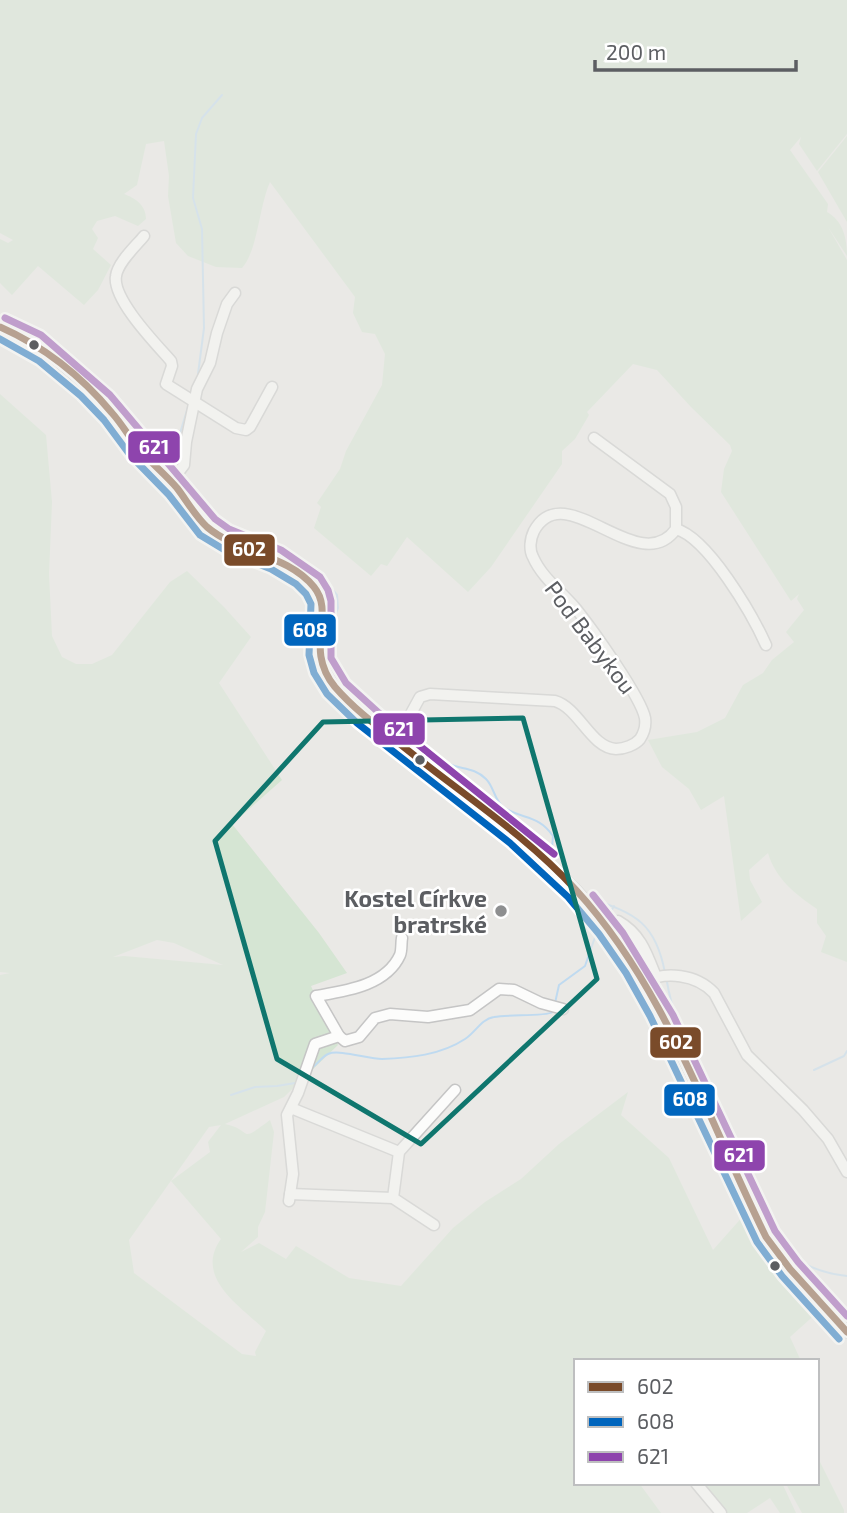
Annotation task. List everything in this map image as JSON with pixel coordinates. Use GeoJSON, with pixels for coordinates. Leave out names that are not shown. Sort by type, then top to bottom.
{"type":"FeatureCollection","features":[{"type":"Feature","properties":{"kind":"street"},"geometry":{"type":"LineString","coordinates":[[144,236],[118,269],[115,278],[118,292],[144,330],[171,361],[166,384],[236,428],[246,430],[272,387]]}},
{"type":"Feature","properties":{"kind":"street"},"geometry":{"type":"LineString","coordinates":[[174,478],[184,465],[190,399],[210,363],[227,304],[235,293]]}},
{"type":"Feature","properties":{"kind":"street"},"geometry":{"type":"LineString","coordinates":[[2,328],[35,344],[102,402],[139,448],[174,478],[199,518],[213,531],[230,541],[276,559],[312,584],[321,603],[319,649],[325,672],[350,703],[399,736],[536,852],[575,890],[604,924],[643,982],[761,1228],[784,1262],[847,1332]]}},
{"type":"Feature","properties":{"kind":"street"},"geometry":{"type":"LineString","coordinates":[[594,438],[670,494],[676,507],[676,528],[698,540],[767,639]]}},
{"type":"Feature","properties":{"kind":"street","name":"Pod Babykou"},"geometry":{"type":"LineString","coordinates":[[399,736],[425,694],[545,699],[562,703],[601,743],[618,749],[634,745],[645,727],[643,710],[637,698],[576,609],[547,579],[532,556],[530,543],[533,533],[544,519],[565,514],[636,542],[651,545],[665,540],[676,528]]}},
{"type":"Feature","properties":{"kind":"street"},"geometry":{"type":"LineString","coordinates":[[604,924],[618,921],[636,934],[643,943],[656,977]]}},
{"type":"Feature","properties":{"kind":"street"},"geometry":{"type":"LineString","coordinates":[[402,938],[400,955],[384,974],[352,990],[316,996],[345,1041],[359,1037],[375,1018],[390,1014],[428,1017],[470,1010],[499,989],[514,990],[541,1003],[563,1009]]}},
{"type":"Feature","properties":{"kind":"street"},"geometry":{"type":"LineString","coordinates":[[643,982],[670,975],[707,985],[714,993],[747,1055],[803,1110],[828,1139],[847,1172]]}},
{"type":"Feature","properties":{"kind":"street"},"geometry":{"type":"LineString","coordinates":[[339,1035],[316,1044],[288,1115],[293,1174],[290,1197],[393,1198],[434,1225]]}},
{"type":"Feature","properties":{"kind":"street"},"geometry":{"type":"LineString","coordinates":[[393,1198],[399,1152],[455,1090]]}},
{"type":"Feature","properties":{"kind":"street"},"geometry":{"type":"LineString","coordinates":[[291,1108],[399,1152]]}},
{"type":"Feature","properties":{"kind":"street"},"geometry":{"type":"LineString","coordinates":[[698,1485],[720,1513]]}},
{"type":"Feature","properties":{"kind":"highlighted area"},"geometry":{"type":"Polygon","coordinates":[[[523,718],[597,979],[421,1144],[277,1059],[215,841],[323,722],[523,718]]]}},
{"type":"Feature","properties":{"kind":"green space"},"geometry":{"type":"Polygon","coordinates":[[[0,0],[847,0],[847,134],[817,171],[799,144],[801,137],[790,150],[828,204],[827,212],[840,225],[847,249],[847,256],[828,227],[847,260],[847,962],[821,952],[826,936],[817,923],[817,909],[787,885],[768,853],[749,870],[750,880],[762,902],[741,921],[724,796],[701,810],[689,789],[662,767],[648,740],[697,732],[725,718],[743,685],[763,673],[772,660],[794,642],[786,632],[804,610],[797,599],[799,594],[791,601],[721,492],[724,469],[732,451],[730,445],[657,370],[633,364],[587,412],[589,415],[575,439],[562,451],[562,464],[491,567],[468,592],[407,537],[387,566],[381,564],[371,576],[314,528],[321,507],[317,503],[340,469],[346,451],[382,385],[385,354],[375,334],[362,332],[353,313],[355,297],[270,182],[252,250],[242,268],[216,267],[188,256],[176,243],[168,196],[169,176],[164,141],[146,144],[137,185],[124,194],[139,203],[146,219],[138,226],[115,216],[97,221],[92,229],[98,238],[93,249],[111,265],[98,290],[84,305],[38,266],[12,295],[0,283],[0,239],[8,243],[13,240],[0,233],[0,0]]]}},
{"type":"Feature","properties":{"kind":"green space"},"geometry":{"type":"Polygon","coordinates":[[[847,136],[847,222],[818,172],[847,136]]]}},
{"type":"Feature","properties":{"kind":"green space"},"geometry":{"type":"Polygon","coordinates":[[[0,394],[46,435],[52,502],[49,574],[52,636],[62,657],[76,664],[92,664],[112,655],[170,582],[187,571],[251,637],[219,683],[282,780],[232,824],[319,933],[347,973],[311,986],[338,1045],[284,1097],[225,1124],[249,1134],[270,1120],[274,1132],[265,1212],[258,1227],[258,1237],[241,1252],[259,1243],[286,1259],[296,1246],[349,1278],[401,1286],[453,1228],[485,1202],[521,1179],[559,1144],[628,1092],[621,1115],[669,1158],[713,1250],[745,1214],[787,1290],[796,1289],[819,1311],[790,1337],[800,1359],[574,1359],[574,1485],[640,1485],[661,1513],[0,1513],[0,975],[10,973],[0,972],[0,394]],[[157,940],[113,957],[223,965],[174,943],[157,940]],[[221,1125],[209,1127],[129,1240],[134,1273],[242,1354],[256,1356],[255,1352],[266,1331],[224,1291],[213,1266],[214,1253],[221,1239],[171,1181],[210,1152],[208,1142],[221,1125]]]}},
{"type":"Feature","properties":{"kind":"green space"},"geometry":{"type":"Polygon","coordinates":[[[819,1460],[844,1513],[802,1513],[787,1485],[819,1485],[819,1460]]]}},
{"type":"Feature","properties":{"kind":"green space"},"geometry":{"type":"Polygon","coordinates":[[[695,1485],[783,1485],[796,1513],[780,1513],[770,1498],[747,1513],[716,1513],[695,1485]]]}},
{"type":"Feature","properties":{"kind":"waterway"},"geometry":{"type":"LineString","coordinates":[[198,374],[204,328],[202,229],[193,198],[196,134],[202,118],[222,95]]}},
{"type":"Feature","properties":{"kind":"waterway"},"geometry":{"type":"LineString","coordinates":[[0,319],[27,328],[42,338],[127,419],[144,444],[171,473]]}},
{"type":"Feature","properties":{"kind":"waterway"},"geometry":{"type":"LineString","coordinates":[[166,467],[188,407]]}},
{"type":"Feature","properties":{"kind":"waterway"},"geometry":{"type":"LineString","coordinates":[[177,479],[213,525],[220,530],[283,554],[328,584],[337,595],[338,608],[327,635],[329,664],[341,685],[370,710],[379,717],[399,722]]}},
{"type":"Feature","properties":{"kind":"waterway"},"geometry":{"type":"LineString","coordinates":[[407,727],[442,760],[486,779],[503,807],[542,824],[553,836],[551,860]]}},
{"type":"Feature","properties":{"kind":"waterway"},"geometry":{"type":"LineString","coordinates":[[591,899],[620,910],[642,923],[656,943],[665,973]]}},
{"type":"Feature","properties":{"kind":"waterway"},"geometry":{"type":"LineString","coordinates":[[606,920],[614,906]]}},
{"type":"Feature","properties":{"kind":"waterway"},"geometry":{"type":"LineString","coordinates":[[555,1003],[559,985],[585,966],[601,927]]}},
{"type":"Feature","properties":{"kind":"waterway"},"geometry":{"type":"LineString","coordinates":[[667,982],[688,1051],[779,1237],[787,1248],[808,1266],[847,1276]]}},
{"type":"Feature","properties":{"kind":"waterway"},"geometry":{"type":"LineString","coordinates":[[312,1068],[326,1055],[333,1053],[382,1059],[425,1055],[456,1044],[489,1018],[553,1012]]}},
{"type":"Feature","properties":{"kind":"waterway"},"geometry":{"type":"LineString","coordinates":[[814,1070],[844,1056],[847,1051]]}},
{"type":"Feature","properties":{"kind":"waterway"},"geometry":{"type":"LineString","coordinates":[[231,1095],[255,1087],[295,1083]]}},
{"type":"Feature","properties":{"kind":"transit line","name":"621"},"geometry":{"type":"LineString","coordinates":[[5,318],[41,335],[110,395],[215,519],[229,529],[281,550],[320,577],[331,601],[331,658],[346,683],[379,713],[554,854]]}},
{"type":"Feature","properties":{"kind":"transit line","name":"602"},"geometry":{"type":"LineString","coordinates":[[0,327],[46,353],[88,387],[116,417],[138,448],[177,488],[207,527],[233,543],[277,561],[303,576],[320,597],[321,659],[335,687],[374,724],[535,850],[576,890],[608,928],[636,969],[660,1012],[766,1237],[790,1269],[847,1332]]}},
{"type":"Feature","properties":{"kind":"transit line","name":"608"},"geometry":{"type":"LineString","coordinates":[[0,339],[39,361],[81,396],[104,420],[130,455],[169,495],[200,535],[228,552],[271,569],[296,584],[311,604],[309,655],[314,673],[327,694],[357,723],[510,843],[568,897],[599,934],[626,973],[650,1016],[757,1242],[782,1276],[839,1339]]}},
{"type":"Feature","properties":{"kind":"transit line","name":"621"},"geometry":{"type":"LineString","coordinates":[[593,895],[623,933],[673,1015],[775,1231],[798,1262],[847,1316]]}},
{"type":"Feature","properties":{"kind":"place","name":"Kostel Církve bratrské"},"geometry":{"type":"Point","coordinates":[501,911]}}]}
